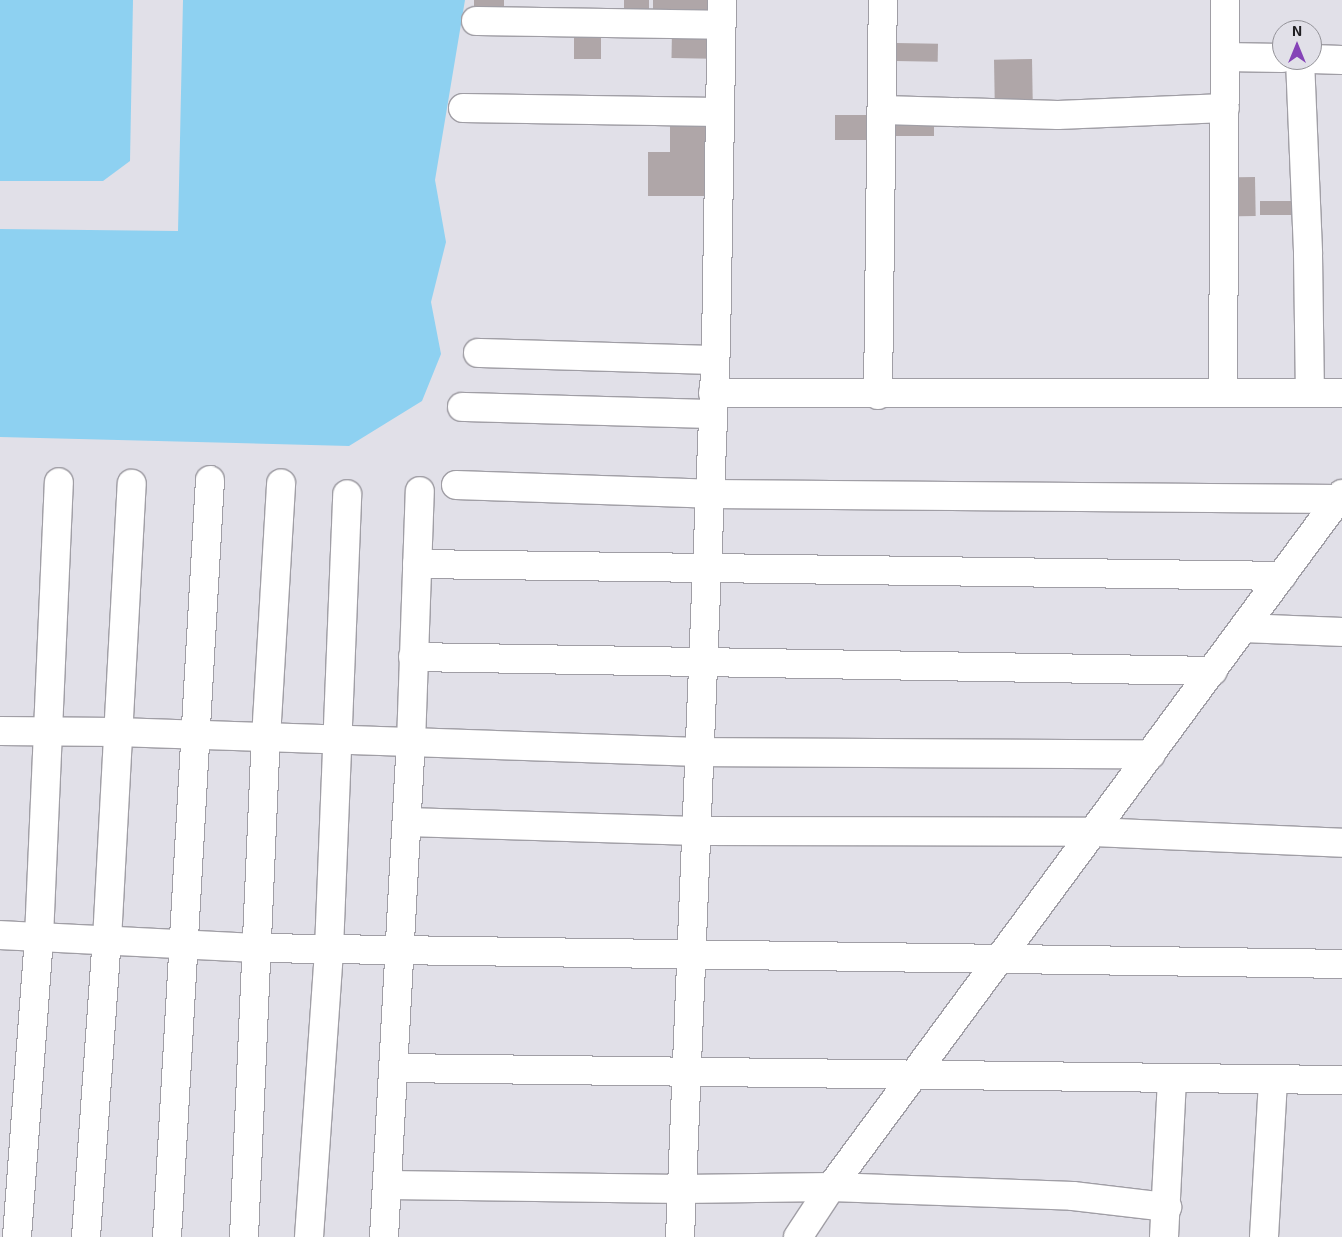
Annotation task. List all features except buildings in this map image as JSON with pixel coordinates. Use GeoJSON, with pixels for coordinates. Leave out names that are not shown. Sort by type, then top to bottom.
{"type":"FeatureCollection","features":[{"type":"Feature","properties":{"kind":"street"},"geometry":{"type":"LineString","coordinates":[[878,395],[883,0]]}},
{"type":"Feature","properties":{"kind":"street"},"geometry":{"type":"LineString","coordinates":[[1222,393],[1225,0]]}},
{"type":"Feature","properties":{"kind":"street"},"geometry":{"type":"LineString","coordinates":[[476,21],[721,12],[715,360],[680,1237]]}},
{"type":"Feature","properties":{"kind":"street"},"geometry":{"type":"LineString","coordinates":[[1225,57],[1272,58]]}},
{"type":"Feature","properties":{"kind":"street"},"geometry":{"type":"LineString","coordinates":[[1322,59],[1342,60]]}},
{"type":"Feature","properties":{"kind":"street"},"geometry":{"type":"LineString","coordinates":[[1300,70],[1308,254],[1310,393]]}},
{"type":"Feature","properties":{"kind":"street"},"geometry":{"type":"LineString","coordinates":[[463,108],[718,112]]}},
{"type":"Feature","properties":{"kind":"street"},"geometry":{"type":"LineString","coordinates":[[882,110],[1058,115],[1225,108]]}},
{"type":"Feature","properties":{"kind":"street"},"geometry":{"type":"LineString","coordinates":[[478,353],[715,360]]}},
{"type":"Feature","properties":{"kind":"street"},"geometry":{"type":"LineString","coordinates":[[462,407],[713,404],[878,395],[1342,393]]}},
{"type":"Feature","properties":{"kind":"street"},"geometry":{"type":"LineString","coordinates":[[167,1237],[210,480]]}},
{"type":"Feature","properties":{"kind":"street"},"geometry":{"type":"LineString","coordinates":[[17,1237],[39,937],[59,482]]}},
{"type":"Feature","properties":{"kind":"street"},"geometry":{"type":"LineString","coordinates":[[244,1237],[266,738],[281,483]]}},
{"type":"Feature","properties":{"kind":"street"},"geometry":{"type":"LineString","coordinates":[[86,1237],[107,940],[132,484]]}},
{"type":"Feature","properties":{"kind":"street"},"geometry":{"type":"LineString","coordinates":[[456,485],[710,494],[1340,497]]}},
{"type":"Feature","properties":{"kind":"street"},"geometry":{"type":"LineString","coordinates":[[384,1237],[389,1185],[407,822],[420,491]]}},
{"type":"Feature","properties":{"kind":"street"},"geometry":{"type":"LineString","coordinates":[[309,1237],[329,949],[347,494]]}},
{"type":"Feature","properties":{"kind":"street"},"geometry":{"type":"LineString","coordinates":[[798,1237],[831,1187],[1340,497]]}},
{"type":"Feature","properties":{"kind":"street"},"geometry":{"type":"LineString","coordinates":[[417,564],[706,570],[1282,576]]}},
{"type":"Feature","properties":{"kind":"street"},"geometry":{"type":"LineString","coordinates":[[1244,628],[1342,632]]}},
{"type":"Feature","properties":{"kind":"street"},"geometry":{"type":"LineString","coordinates":[[414,657],[1213,671]]}},
{"type":"Feature","properties":{"kind":"street"},"geometry":{"type":"LineString","coordinates":[[0,731],[117,732],[699,752],[1151,754]]}},
{"type":"Feature","properties":{"kind":"street"},"geometry":{"type":"LineString","coordinates":[[407,822],[696,831],[1093,832],[1342,843]]}},
{"type":"Feature","properties":{"kind":"street"},"geometry":{"type":"LineString","coordinates":[[0,934],[257,948],[1001,957],[1342,964]]}},
{"type":"Feature","properties":{"kind":"street"},"geometry":{"type":"LineString","coordinates":[[394,1068],[1342,1080]]}},
{"type":"Feature","properties":{"kind":"street"},"geometry":{"type":"LineString","coordinates":[[1164,1237],[1172,1078]]}},
{"type":"Feature","properties":{"kind":"street"},"geometry":{"type":"LineString","coordinates":[[1264,1237],[1273,1079]]}},
{"type":"Feature","properties":{"kind":"street"},"geometry":{"type":"LineString","coordinates":[[389,1185],[682,1189],[831,1187],[1073,1196],[1167,1207]]}},
{"type":"Feature","properties":{"kind":"water"},"geometry":{"type":"Polygon","coordinates":[[[0,0],[133,0],[130,161],[103,181],[0,181],[0,0]]]}},
{"type":"Feature","properties":{"kind":"water"},"geometry":{"type":"Polygon","coordinates":[[[183,0],[465,0],[435,180],[446,242],[431,302],[441,354],[422,401],[349,446],[0,437],[0,229],[178,231],[183,0]]]}}]}
